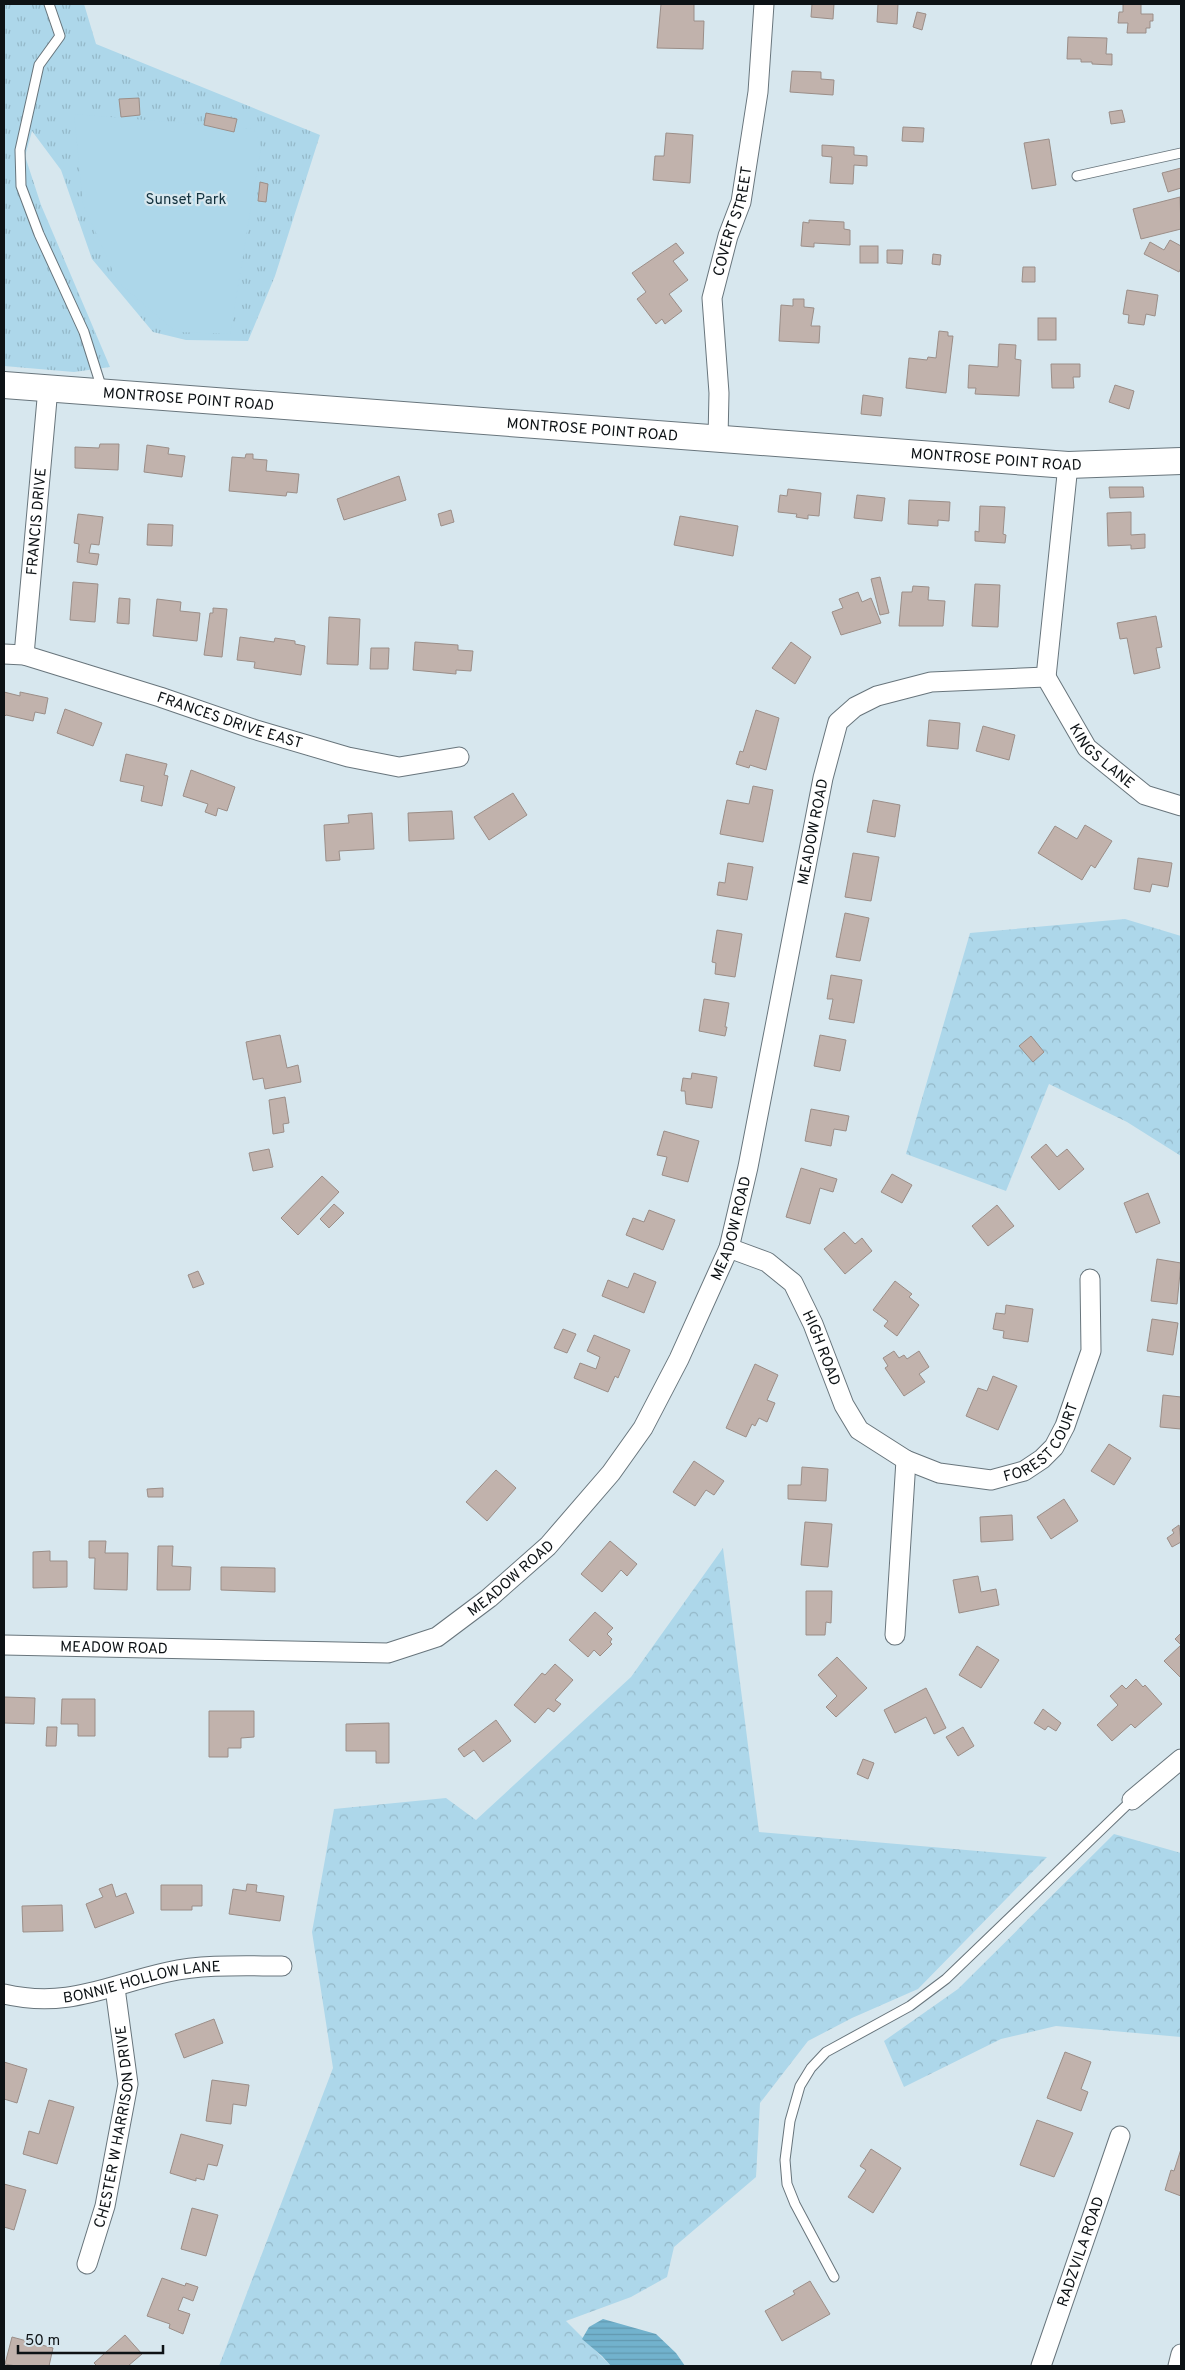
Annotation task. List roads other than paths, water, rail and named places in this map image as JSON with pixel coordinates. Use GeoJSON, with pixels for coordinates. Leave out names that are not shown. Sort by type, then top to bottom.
{"type":"FeatureCollection","features":[{"type":"Feature","properties":{"kind":"street","name":"COVERT STREET"},"geometry":{"type":"LineString","coordinates":[[718,438],[719,393],[712,298],[728,236],[741,202],[758,92],[764,4]]}},
{"type":"Feature","properties":{"kind":"street","name":"MONTROSE POINT ROAD"},"geometry":{"type":"LineString","coordinates":[[4,384],[1068,465],[1181,461]]}},
{"type":"Feature","properties":{"kind":"street","name":"FRANCIS DRIVE"},"geometry":{"type":"LineString","coordinates":[[24,655],[48,388]]}},
{"type":"Feature","properties":{"kind":"street"},"geometry":{"type":"LineString","coordinates":[[1046,677],[1068,465]]}},
{"type":"Feature","properties":{"kind":"street","name":"FRANCES DRIVE EAST"},"geometry":{"type":"LineString","coordinates":[[4,654],[24,655],[160,697],[253,729],[348,757],[399,767],[459,757]]}},
{"type":"Feature","properties":{"kind":"street","name":"KINGS LANE"},"geometry":{"type":"LineString","coordinates":[[1046,677],[1087,748],[1145,795],[1181,806]]}},
{"type":"Feature","properties":{"kind":"street","name":"MEADOW ROAD"},"geometry":{"type":"LineString","coordinates":[[4,1645],[388,1653],[437,1637],[489,1598],[548,1546],[611,1473],[643,1428],[679,1359],[729,1248],[748,1167],[823,778],[838,722],[856,707],[877,696],[931,682],[1046,677]]}},
{"type":"Feature","properties":{"kind":"street","name":"HIGH ROAD"},"geometry":{"type":"LineString","coordinates":[[729,1248],[767,1262],[793,1283],[813,1324],[844,1405],[858,1430],[906,1460]]}},
{"type":"Feature","properties":{"kind":"street","name":"FOREST COURT"},"geometry":{"type":"LineString","coordinates":[[906,1460],[940,1473],[991,1480],[1024,1471],[1054,1447],[1065,1426],[1091,1351],[1090,1279]]}},
{"type":"Feature","properties":{"kind":"street"},"geometry":{"type":"LineString","coordinates":[[896,1635],[906,1460]]}},
{"type":"Feature","properties":{"kind":"street"},"geometry":{"type":"LineString","coordinates":[[1132,1800],[1181,1758]]}},
{"type":"Feature","properties":{"kind":"street","name":"BONNIE HOLLOW LANE"},"geometry":{"type":"LineString","coordinates":[[4,1994],[20,1998],[68,1999],[115,1988],[169,1972],[238,1966],[282,1966]]}},
{"type":"Feature","properties":{"kind":"street","name":"CHESTER W HARRISON DRIVE"},"geometry":{"type":"LineString","coordinates":[[87,2264],[105,2206],[128,2084],[115,1988]]}},
{"type":"Feature","properties":{"kind":"street","name":"RADZVILA ROAD"},"geometry":{"type":"LineString","coordinates":[[1041,2366],[1120,2136]]}},
{"type":"Feature","properties":{"kind":"street"},"geometry":{"type":"LineString","coordinates":[[1178,2366],[1181,2354]]}},
{"type":"Feature","properties":{"kind":"lane"},"geometry":{"type":"LineString","coordinates":[[50,4],[60,36],[40,65],[20,150],[21,186],[39,234],[84,332],[103,391]]}},
{"type":"Feature","properties":{"kind":"lane"},"geometry":{"type":"LineString","coordinates":[[1077,176],[1181,153]]}},
{"type":"Feature","properties":{"kind":"lane"},"geometry":{"type":"LineString","coordinates":[[834,2277],[795,2204],[787,2184],[785,2160],[789,2131],[800,2086],[811,2068],[826,2052],[910,2006],[946,1979],[1132,1800]]}},
{"type":"Feature","properties":{"kind":"park label","name":"Sunset Park"},"geometry":{"type":"Point","coordinates":[186,199]}}]}
